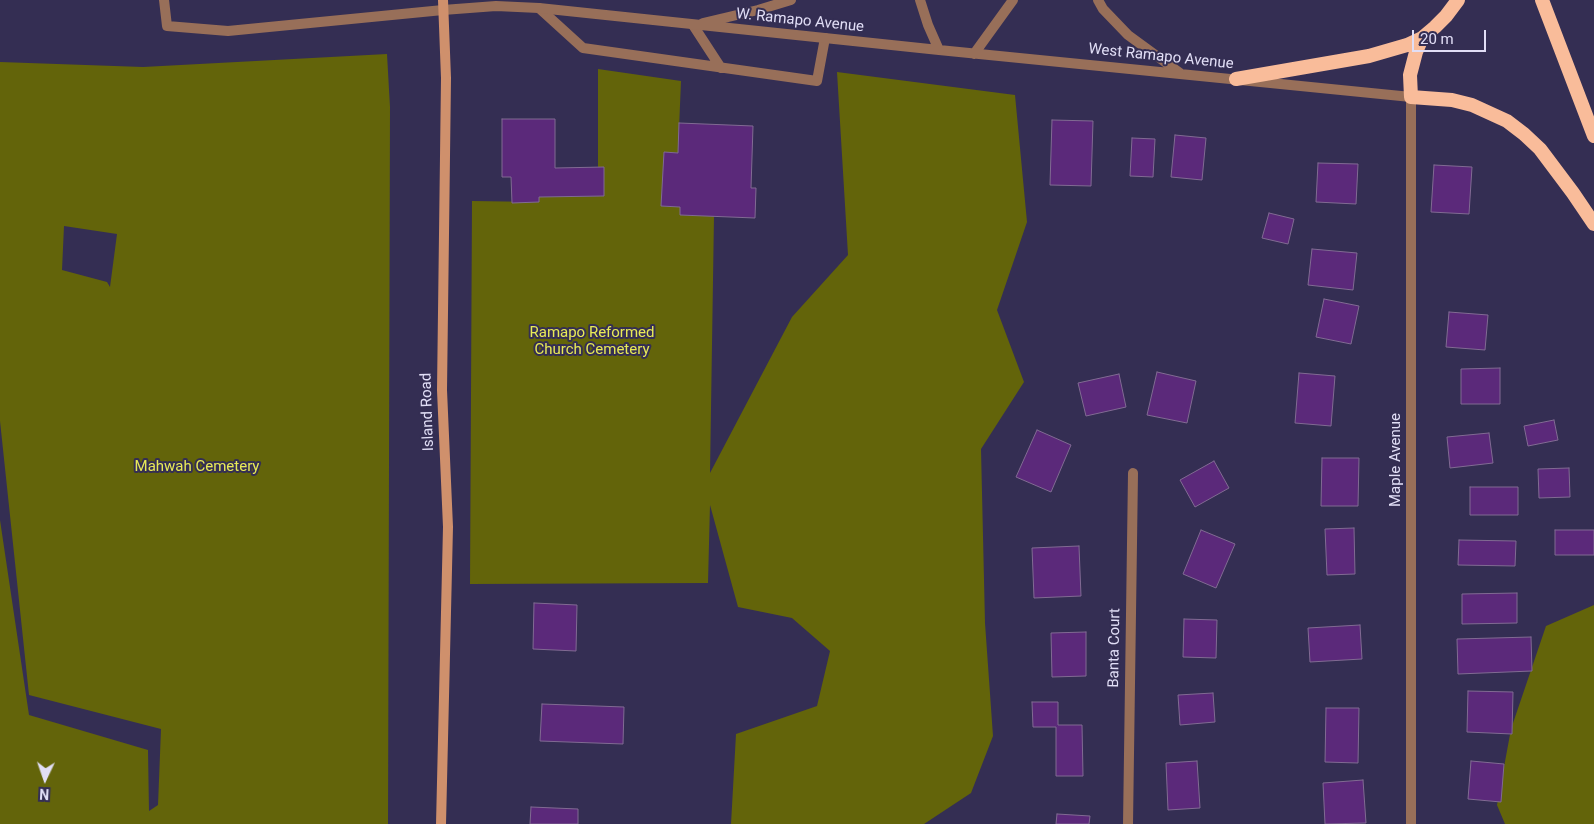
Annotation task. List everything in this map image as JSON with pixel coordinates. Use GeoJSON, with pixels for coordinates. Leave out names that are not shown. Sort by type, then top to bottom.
{"type":"FeatureCollection","features":[{"type":"Feature","properties":{"kind":"highway"},"geometry":{"type":"LineString","coordinates":[[1236,79],[1389,51],[1422,38],[1446,16],[1458,0]]}},
{"type":"Feature","properties":{"kind":"highway"},"geometry":{"type":"LineString","coordinates":[[1542,0],[1594,136]]}},
{"type":"Feature","properties":{"kind":"highway"},"geometry":{"type":"LineString","coordinates":[[1422,38],[1410,74],[1411,97],[1452,100],[1472,105],[1507,121],[1540,149],[1594,224]]}},
{"type":"Feature","properties":{"kind":"main road","name":"Island Road"},"geometry":{"type":"LineString","coordinates":[[441,824],[448,528],[442,390],[446,78],[443,5]]}},
{"type":"Feature","properties":{"kind":"street","name":"W. Ramapo Avenue"},"geometry":{"type":"LineString","coordinates":[[164,0],[167,26],[228,31],[443,5],[496,6],[538,8],[974,54]]}},
{"type":"Feature","properties":{"kind":"street"},"geometry":{"type":"LineString","coordinates":[[722,68],[693,25],[758,10],[791,0]]}},
{"type":"Feature","properties":{"kind":"street"},"geometry":{"type":"LineString","coordinates":[[920,0],[939,50]]}},
{"type":"Feature","properties":{"kind":"street"},"geometry":{"type":"LineString","coordinates":[[974,54],[1014,0]]}},
{"type":"Feature","properties":{"kind":"street"},"geometry":{"type":"LineString","coordinates":[[1098,0],[1128,35],[1181,74]]}},
{"type":"Feature","properties":{"kind":"street"},"geometry":{"type":"LineString","coordinates":[[538,8],[583,48],[818,81],[825,38]]}},
{"type":"Feature","properties":{"kind":"street","name":"West Ramapo Avenue"},"geometry":{"type":"LineString","coordinates":[[974,54],[1411,97]]}},
{"type":"Feature","properties":{"kind":"street","name":"Maple Avenue"},"geometry":{"type":"LineString","coordinates":[[1411,97],[1411,824]]}},
{"type":"Feature","properties":{"kind":"street","name":"Banta Court"},"geometry":{"type":"LineString","coordinates":[[1128,824],[1133,473]]}},
{"type":"Feature","properties":{"kind":"green space","name":"Mahwah Cemetery"},"geometry":{"type":"Polygon","coordinates":[[[387,54],[390,107],[388,824],[0,824],[0,520],[29,715],[148,750],[149,811],[158,805],[161,729],[29,695],[0,421],[0,62],[143,67],[387,54]],[[64,226],[62,270],[107,282],[110,287],[117,234],[64,226]]]}},
{"type":"Feature","properties":{"kind":"green space","name":"Ramapo Reformed Church Cemetery"},"geometry":{"type":"Polygon","coordinates":[[[598,69],[681,81],[678,153],[664,152],[661,206],[680,207],[680,215],[714,216],[710,473],[792,317],[848,255],[837,72],[1015,95],[1027,222],[997,310],[1024,382],[981,449],[985,623],[993,736],[971,793],[924,824],[731,824],[736,734],[817,706],[830,651],[792,618],[738,607],[710,505],[708,583],[470,584],[472,201],[539,202],[539,197],[604,196],[604,167],[598,167],[598,69]]]}},
{"type":"Feature","properties":{"kind":"green space"},"geometry":{"type":"Polygon","coordinates":[[[1594,605],[1594,824],[1505,824],[1497,805],[1511,729],[1546,626],[1594,605]]]}},
{"type":"Feature","properties":{"kind":"building"},"geometry":{"type":"Polygon","coordinates":[[[502,119],[555,119],[555,168],[604,167],[604,196],[539,197],[539,202],[512,203],[511,177],[502,177],[502,119]]]}},
{"type":"Feature","properties":{"kind":"building"},"geometry":{"type":"Polygon","coordinates":[[[1052,120],[1093,121],[1091,186],[1050,185],[1052,120]]]}},
{"type":"Feature","properties":{"kind":"building"},"geometry":{"type":"Polygon","coordinates":[[[679,123],[753,126],[751,188],[756,188],[755,218],[680,215],[680,207],[661,206],[664,152],[678,153],[679,123]]]}},
{"type":"Feature","properties":{"kind":"building"},"geometry":{"type":"Polygon","coordinates":[[[1175,135],[1206,138],[1202,180],[1171,177],[1175,135]]]}},
{"type":"Feature","properties":{"kind":"building"},"geometry":{"type":"Polygon","coordinates":[[[1132,138],[1155,139],[1153,177],[1130,176],[1132,138]]]}},
{"type":"Feature","properties":{"kind":"building"},"geometry":{"type":"Polygon","coordinates":[[[1318,163],[1358,164],[1356,204],[1316,202],[1318,163]]]}},
{"type":"Feature","properties":{"kind":"building"},"geometry":{"type":"Polygon","coordinates":[[[1434,165],[1472,167],[1469,214],[1431,212],[1434,165]]]}},
{"type":"Feature","properties":{"kind":"building"},"geometry":{"type":"Polygon","coordinates":[[[1269,213],[1294,219],[1288,244],[1262,238],[1269,213]]]}},
{"type":"Feature","properties":{"kind":"building"},"geometry":{"type":"Polygon","coordinates":[[[1312,249],[1357,253],[1353,290],[1308,285],[1312,249]]]}},
{"type":"Feature","properties":{"kind":"building"},"geometry":{"type":"Polygon","coordinates":[[[1324,299],[1359,306],[1351,344],[1316,337],[1324,299]]]}},
{"type":"Feature","properties":{"kind":"building"},"geometry":{"type":"Polygon","coordinates":[[[1449,312],[1488,315],[1485,350],[1446,347],[1449,312]]]}},
{"type":"Feature","properties":{"kind":"building"},"geometry":{"type":"Polygon","coordinates":[[[1500,368],[1500,404],[1461,404],[1461,369],[1500,368]]]}},
{"type":"Feature","properties":{"kind":"building"},"geometry":{"type":"Polygon","coordinates":[[[1157,372],[1196,381],[1187,423],[1147,415],[1157,372]]]}},
{"type":"Feature","properties":{"kind":"building"},"geometry":{"type":"Polygon","coordinates":[[[1299,373],[1335,376],[1331,426],[1295,423],[1299,373]]]}},
{"type":"Feature","properties":{"kind":"building"},"geometry":{"type":"Polygon","coordinates":[[[1119,374],[1126,407],[1086,416],[1078,383],[1119,374]]]}},
{"type":"Feature","properties":{"kind":"building"},"geometry":{"type":"Polygon","coordinates":[[[1554,420],[1558,440],[1528,446],[1524,426],[1554,420]]]}},
{"type":"Feature","properties":{"kind":"building"},"geometry":{"type":"Polygon","coordinates":[[[1037,430],[1071,445],[1051,492],[1016,477],[1037,430]]]}},
{"type":"Feature","properties":{"kind":"building"},"geometry":{"type":"Polygon","coordinates":[[[1489,433],[1493,463],[1450,468],[1447,437],[1489,433]]]}},
{"type":"Feature","properties":{"kind":"building"},"geometry":{"type":"Polygon","coordinates":[[[1322,458],[1359,458],[1358,506],[1321,506],[1322,458]]]}},
{"type":"Feature","properties":{"kind":"building"},"geometry":{"type":"Polygon","coordinates":[[[1214,461],[1229,488],[1195,507],[1180,480],[1214,461]]]}},
{"type":"Feature","properties":{"kind":"building"},"geometry":{"type":"Polygon","coordinates":[[[1569,468],[1570,497],[1539,498],[1538,469],[1569,468]]]}},
{"type":"Feature","properties":{"kind":"building"},"geometry":{"type":"Polygon","coordinates":[[[1470,487],[1518,487],[1518,515],[1470,515],[1470,487]]]}},
{"type":"Feature","properties":{"kind":"building"},"geometry":{"type":"Polygon","coordinates":[[[1354,528],[1355,574],[1327,575],[1325,529],[1354,528]]]}},
{"type":"Feature","properties":{"kind":"building"},"geometry":{"type":"Polygon","coordinates":[[[1201,530],[1235,544],[1216,588],[1183,574],[1201,530]]]}},
{"type":"Feature","properties":{"kind":"building"},"geometry":{"type":"Polygon","coordinates":[[[1555,530],[1594,530],[1594,555],[1555,555],[1555,530]]]}},
{"type":"Feature","properties":{"kind":"building"},"geometry":{"type":"Polygon","coordinates":[[[1459,540],[1516,541],[1515,566],[1458,565],[1459,540]]]}},
{"type":"Feature","properties":{"kind":"building"},"geometry":{"type":"Polygon","coordinates":[[[1079,546],[1081,596],[1034,598],[1032,548],[1079,546]]]}},
{"type":"Feature","properties":{"kind":"building"},"geometry":{"type":"Polygon","coordinates":[[[1517,593],[1517,623],[1462,624],[1462,594],[1517,593]]]}},
{"type":"Feature","properties":{"kind":"building"},"geometry":{"type":"Polygon","coordinates":[[[534,603],[577,605],[576,651],[533,649],[534,603]]]}},
{"type":"Feature","properties":{"kind":"building"},"geometry":{"type":"Polygon","coordinates":[[[1184,619],[1217,620],[1216,658],[1183,657],[1184,619]]]}},
{"type":"Feature","properties":{"kind":"building"},"geometry":{"type":"Polygon","coordinates":[[[1360,625],[1362,659],[1310,662],[1308,628],[1360,625]]]}},
{"type":"Feature","properties":{"kind":"building"},"geometry":{"type":"Polygon","coordinates":[[[1086,632],[1086,676],[1052,677],[1051,633],[1086,632]]]}},
{"type":"Feature","properties":{"kind":"building"},"geometry":{"type":"Polygon","coordinates":[[[1531,637],[1532,671],[1458,674],[1457,639],[1531,637]]]}},
{"type":"Feature","properties":{"kind":"building"},"geometry":{"type":"Polygon","coordinates":[[[1468,691],[1513,692],[1512,734],[1467,732],[1468,691]]]}},
{"type":"Feature","properties":{"kind":"building"},"geometry":{"type":"Polygon","coordinates":[[[1213,693],[1215,722],[1180,725],[1178,695],[1213,693]]]}},
{"type":"Feature","properties":{"kind":"building"},"geometry":{"type":"Polygon","coordinates":[[[1032,702],[1058,702],[1058,725],[1082,725],[1083,776],[1056,776],[1056,727],[1033,727],[1032,702]]]}},
{"type":"Feature","properties":{"kind":"building"},"geometry":{"type":"Polygon","coordinates":[[[542,704],[624,707],[623,744],[540,741],[542,704]]]}},
{"type":"Feature","properties":{"kind":"building"},"geometry":{"type":"Polygon","coordinates":[[[1326,708],[1359,708],[1358,763],[1325,762],[1326,708]]]}},
{"type":"Feature","properties":{"kind":"building"},"geometry":{"type":"Polygon","coordinates":[[[1197,761],[1200,808],[1168,810],[1166,763],[1197,761]]]}},
{"type":"Feature","properties":{"kind":"building"},"geometry":{"type":"Polygon","coordinates":[[[1471,761],[1504,764],[1501,802],[1468,799],[1471,761]]]}},
{"type":"Feature","properties":{"kind":"building"},"geometry":{"type":"Polygon","coordinates":[[[1363,780],[1366,823],[1325,824],[1323,783],[1363,780]]]}},
{"type":"Feature","properties":{"kind":"building"},"geometry":{"type":"Polygon","coordinates":[[[531,807],[578,809],[578,824],[530,824],[531,807]]]}},
{"type":"Feature","properties":{"kind":"building"},"geometry":{"type":"Polygon","coordinates":[[[1057,814],[1090,816],[1089,824],[1056,824],[1057,814]]]}}]}
